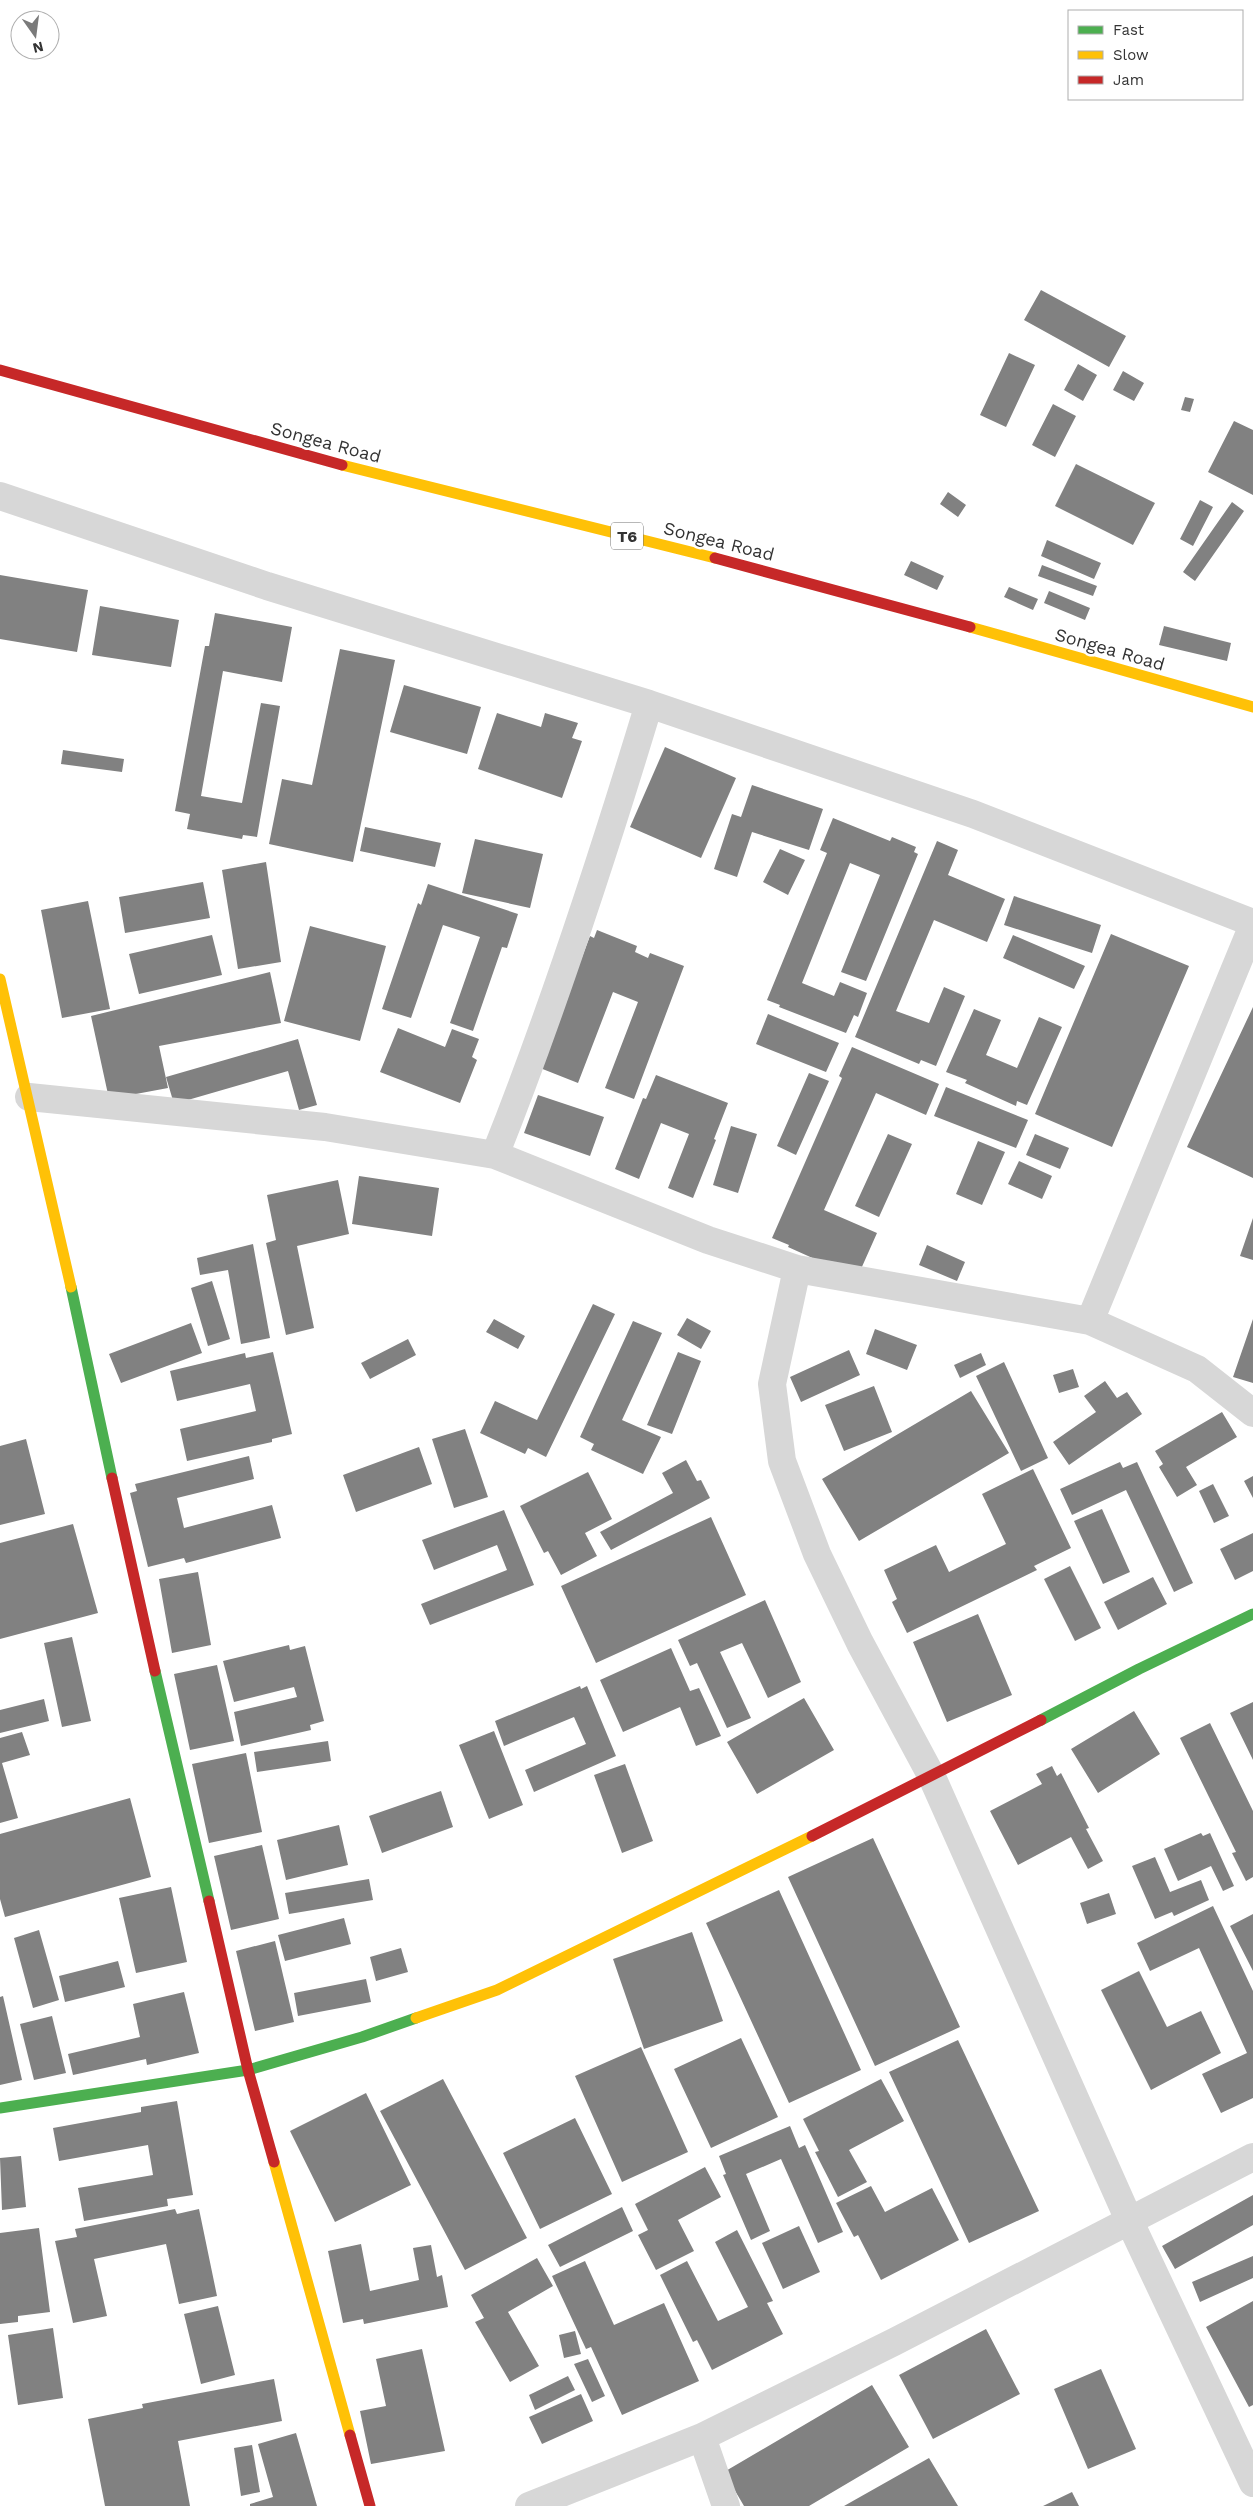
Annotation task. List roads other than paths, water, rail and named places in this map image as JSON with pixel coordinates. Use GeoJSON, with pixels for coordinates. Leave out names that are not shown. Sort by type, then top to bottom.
{"type":"FeatureCollection","features":[{"type":"Feature","properties":{"kind":"main road","name":"Songea Road"},"geometry":{"type":"LineString","coordinates":[[0,370],[319,459],[795,578],[1253,707]]}},
{"type":"Feature","properties":{"kind":"main road"},"geometry":{"type":"LineString","coordinates":[[0,979],[28,1097],[137,1592],[248,2070],[370,2506]]}},
{"type":"Feature","properties":{"kind":"main road"},"geometry":{"type":"LineString","coordinates":[[0,2108],[155,2086],[248,2070],[362,2037],[497,1990],[932,1777],[1139,1669],[1253,1614]]}},
{"type":"Feature","properties":{"kind":"street"},"geometry":{"type":"LineString","coordinates":[[0,496],[267,586],[649,704],[972,814],[1253,924],[1090,1321]]}},
{"type":"Feature","properties":{"kind":"street"},"geometry":{"type":"LineString","coordinates":[[495,1155],[534,1059],[615,816],[649,704]]}},
{"type":"Feature","properties":{"kind":"street"},"geometry":{"type":"LineString","coordinates":[[28,1097],[325,1127],[495,1155],[708,1240],[797,1269],[1090,1321],[1197,1369],[1253,1414]]}},
{"type":"Feature","properties":{"kind":"street"},"geometry":{"type":"LineString","coordinates":[[797,1269],[772,1384],[782,1461],[818,1554],[860,1642],[932,1777],[1129,2220],[1253,2483]]}},
{"type":"Feature","properties":{"kind":"street"},"geometry":{"type":"LineString","coordinates":[[529,2506],[702,2437],[894,2342],[1253,2157]]}},
{"type":"Feature","properties":{"kind":"street"},"geometry":{"type":"LineString","coordinates":[[702,2437],[726,2506]]}}]}
